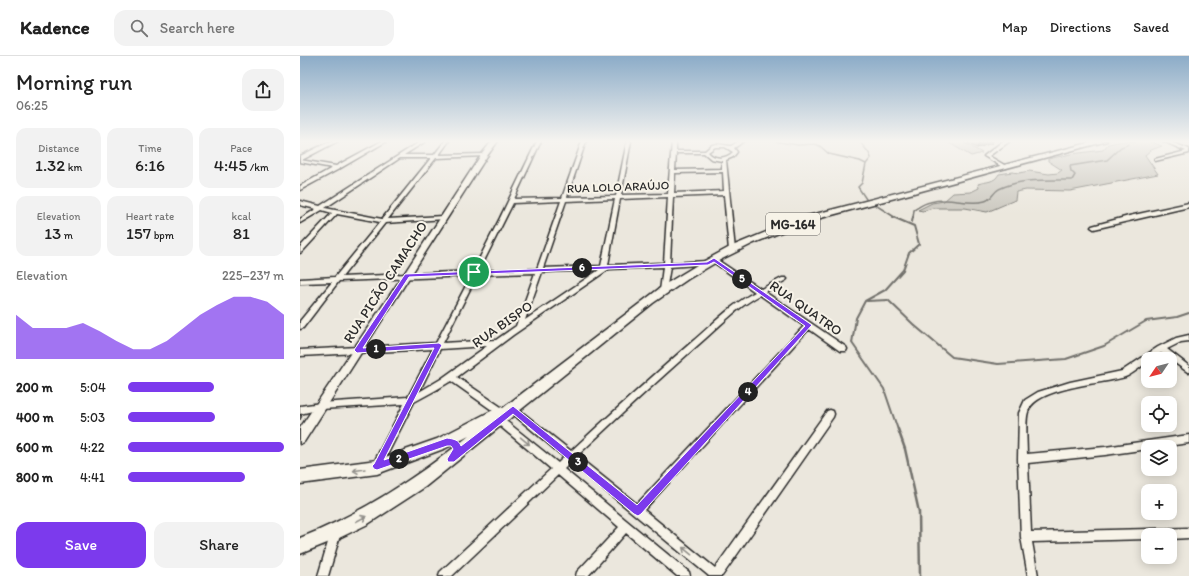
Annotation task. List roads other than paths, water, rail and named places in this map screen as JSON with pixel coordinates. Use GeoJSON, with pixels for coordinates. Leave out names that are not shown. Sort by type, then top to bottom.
{"type":"FeatureCollection","features":[{"type":"Feature","properties":{"kind":"main road","name":"MG-164"},"geometry":{"type":"LineString","coordinates":[[502,414],[663,291],[711,261],[732,250],[773,231],[803,220],[1011,165]]}},
{"type":"Feature","properties":{"kind":"main road"},"geometry":{"type":"LineString","coordinates":[[441,444],[502,414]]}},
{"type":"Feature","properties":{"kind":"main road"},"geometry":{"type":"LineString","coordinates":[[300,546],[336,532],[365,517],[401,495],[451,459],[502,414]]}},
{"type":"Feature","properties":{"kind":"main road"},"geometry":{"type":"LineString","coordinates":[[300,478],[362,470],[447,442],[453,442],[458,449],[456,454],[451,459]]}},
{"type":"Feature","properties":{"kind":"street"},"geometry":{"type":"LineString","coordinates":[[324,165],[337,168]]}},
{"type":"Feature","properties":{"kind":"street"},"geometry":{"type":"LineString","coordinates":[[300,188],[342,165]]}},
{"type":"Feature","properties":{"kind":"street"},"geometry":{"type":"LineString","coordinates":[[300,221],[322,208],[384,165]]}},
{"type":"Feature","properties":{"kind":"street"},"geometry":{"type":"LineString","coordinates":[[300,326],[384,222],[427,165]]}},
{"type":"Feature","properties":{"kind":"street","name":"RUA PICÃO CAMACHO"},"geometry":{"type":"LineString","coordinates":[[300,438],[407,276],[477,165]]}},
{"type":"Feature","properties":{"kind":"street"},"geometry":{"type":"LineString","coordinates":[[377,466],[439,345],[527,165]]}},
{"type":"Feature","properties":{"kind":"street"},"geometry":{"type":"LineString","coordinates":[[519,328],[575,165]]}},
{"type":"Feature","properties":{"kind":"street"},"geometry":{"type":"LineString","coordinates":[[606,267],[624,165]]}},
{"type":"Feature","properties":{"kind":"street"},"geometry":{"type":"LineString","coordinates":[[663,291],[667,264],[673,165]]}},
{"type":"Feature","properties":{"kind":"street"},"geometry":{"type":"LineString","coordinates":[[725,165],[732,250]]}},
{"type":"Feature","properties":{"kind":"street"},"geometry":{"type":"LineString","coordinates":[[672,172],[725,170]]}},
{"type":"Feature","properties":{"kind":"street","name":"RUA LOLO ARAÚJO"},"geometry":{"type":"LineString","coordinates":[[511,200],[726,192]]}},
{"type":"Feature","properties":{"kind":"street"},"geometry":{"type":"LineString","coordinates":[[300,203],[384,222],[443,218]]}},
{"type":"Feature","properties":{"kind":"street"},"geometry":{"type":"LineString","coordinates":[[1094,227],[1189,205]]}},
{"type":"Feature","properties":{"kind":"street"},"geometry":{"type":"LineString","coordinates":[[300,251],[336,212]]}},
{"type":"Feature","properties":{"kind":"street"},"geometry":{"type":"LineString","coordinates":[[300,281],[711,261]]}},
{"type":"Feature","properties":{"kind":"street","name":"RUA QUATRO"},"geometry":{"type":"LineString","coordinates":[[711,261],[760,292],[843,349]]}},
{"type":"Feature","properties":{"kind":"street","name":"RUA BISPO"},"geometry":{"type":"LineString","coordinates":[[410,400],[451,377],[496,343],[606,267]]}},
{"type":"Feature","properties":{"kind":"street"},"geometry":{"type":"LineString","coordinates":[[444,576],[647,385],[729,314],[760,292],[784,279]]}},
{"type":"Feature","properties":{"kind":"street"},"geometry":{"type":"LineString","coordinates":[[638,511],[809,325]]}},
{"type":"Feature","properties":{"kind":"street"},"geometry":{"type":"LineString","coordinates":[[1033,576],[1026,537],[1023,459],[1023,413],[1028,402],[1041,394],[1062,387],[1124,374],[1161,349],[1179,340],[1189,338]]}},
{"type":"Feature","properties":{"kind":"street"},"geometry":{"type":"LineString","coordinates":[[300,353],[496,343]]}},
{"type":"Feature","properties":{"kind":"street"},"geometry":{"type":"LineString","coordinates":[[1161,349],[1189,370]]}},
{"type":"Feature","properties":{"kind":"street"},"geometry":{"type":"LineString","coordinates":[[451,377],[502,414],[571,457],[717,576],[830,414]]}},
{"type":"Feature","properties":{"kind":"street"},"geometry":{"type":"LineString","coordinates":[[300,410],[321,406],[410,400]]}},
{"type":"Feature","properties":{"kind":"street"},"geometry":{"type":"LineString","coordinates":[[502,414],[558,469],[685,576]]}},
{"type":"Feature","properties":{"kind":"street"},"geometry":{"type":"LineString","coordinates":[[1023,459],[1105,451],[1189,439]]}},
{"type":"Feature","properties":{"kind":"street"},"geometry":{"type":"LineString","coordinates":[[581,576],[626,526]]}},
{"type":"Feature","properties":{"kind":"street"},"geometry":{"type":"LineString","coordinates":[[323,576],[336,532]]}},
{"type":"Feature","properties":{"kind":"street"},"geometry":{"type":"LineString","coordinates":[[1026,537],[1189,533]]}},
{"type":"Feature","properties":{"kind":"waterway"},"geometry":{"type":"LineString","coordinates":[[866,165],[862,183],[858,187],[866,199]]}},
{"type":"Feature","properties":{"kind":"waterway"},"geometry":{"type":"LineString","coordinates":[[913,218],[914,210],[922,205],[937,200],[979,202],[987,200],[995,192],[1007,185],[1035,180],[1072,180],[1075,175],[1071,171],[1070,166],[1075,165]]}},
{"type":"Feature","properties":{"kind":"waterway"},"geometry":{"type":"LineString","coordinates":[[874,204],[896,218]]}},
{"type":"Feature","properties":{"kind":"waterway"},"geometry":{"type":"LineString","coordinates":[[893,217],[914,226],[919,244],[909,253],[903,270],[885,290],[865,301],[856,318],[852,343],[884,389],[898,430]]}},
{"type":"Feature","properties":{"kind":"waterway"},"geometry":{"type":"LineString","coordinates":[[912,222],[913,217]]}},
{"type":"Feature","properties":{"kind":"waterway"},"geometry":{"type":"LineString","coordinates":[[867,301],[888,300],[914,325],[952,357],[998,364],[1066,359],[1104,346],[1146,321],[1177,317],[1189,313]]}},
{"type":"Feature","properties":{"kind":"waterway"},"geometry":{"type":"LineString","coordinates":[[898,429],[905,449],[919,512],[920,576]]}}]}
